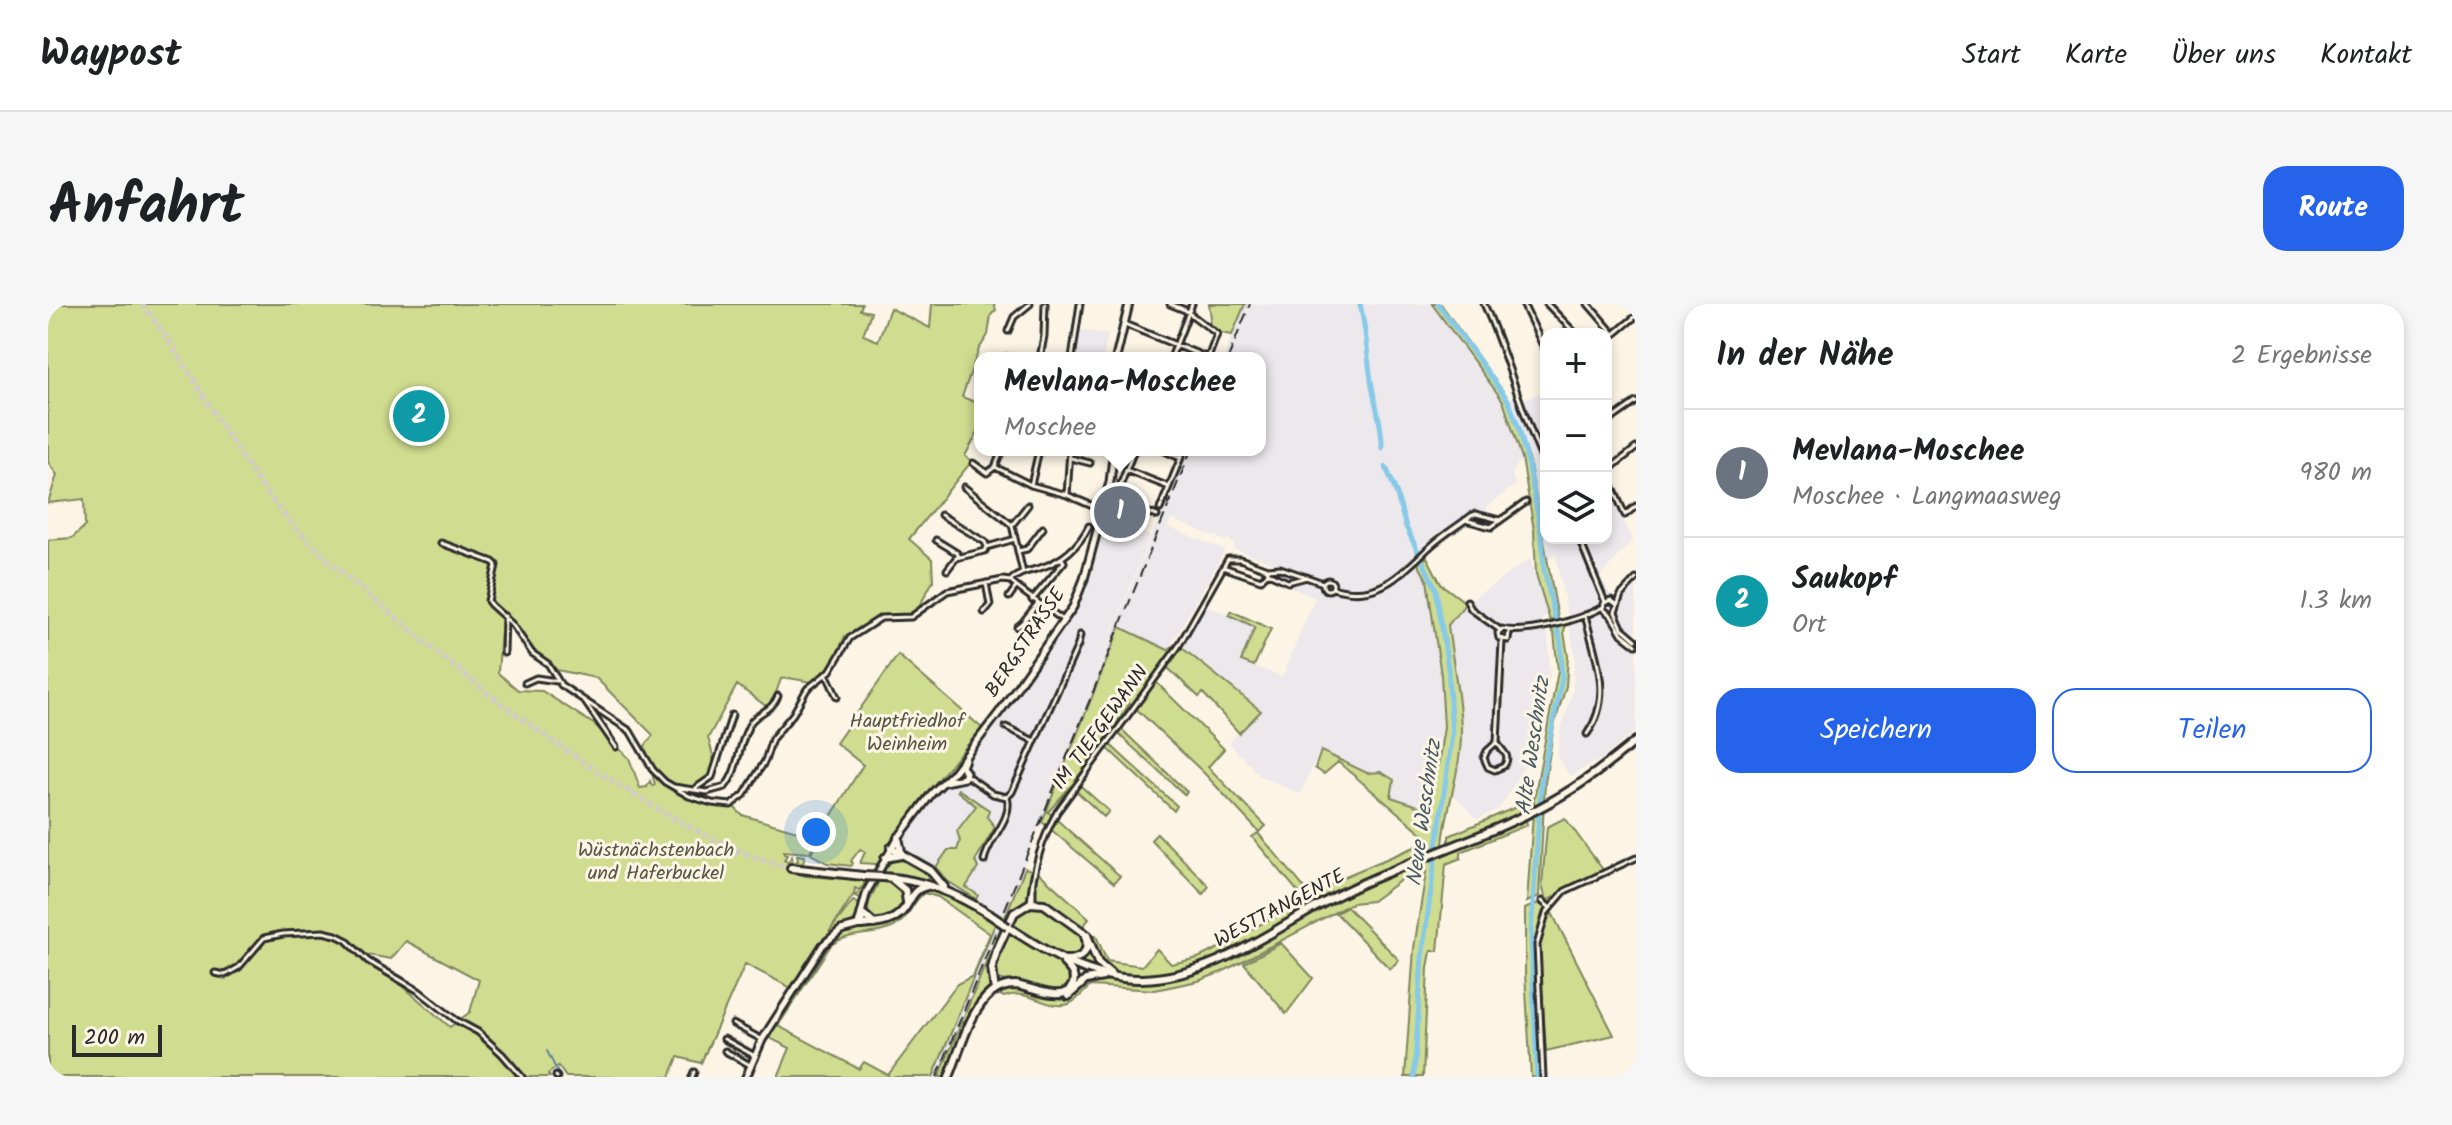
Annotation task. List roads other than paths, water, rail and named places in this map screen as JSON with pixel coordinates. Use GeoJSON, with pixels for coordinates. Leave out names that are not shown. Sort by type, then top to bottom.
{"type":"FeatureCollection","features":[{"type":"Feature","properties":{"kind":"main road"},"geometry":{"type":"LineString","coordinates":[[1117,352],[1129,304]]}},
{"type":"Feature","properties":{"kind":"main road","name":"BERGSTRASSE"},"geometry":{"type":"LineString","coordinates":[[859,925],[867,891],[891,848],[941,785],[960,767],[968,751],[1064,621],[1081,589],[1107,496],[1114,456]]}},
{"type":"Feature","properties":{"kind":"main road","name":"WESTTANGENTE"},"geometry":{"type":"LineString","coordinates":[[791,868],[925,883],[947,890],[1062,960],[1115,977],[1159,978],[1205,966],[1235,953],[1385,872],[1526,815],[1601,769],[1634,742]]}},
{"type":"Feature","properties":{"kind":"main road"},"geometry":{"type":"LineString","coordinates":[[960,767],[965,776]]}},
{"type":"Feature","properties":{"kind":"main road","name":"BERGSTRASSE"},"geometry":{"type":"LineString","coordinates":[[953,776],[965,776]]}},
{"type":"Feature","properties":{"kind":"main road"},"geometry":{"type":"LineString","coordinates":[[898,838],[903,855]]}},
{"type":"Feature","properties":{"kind":"main road"},"geometry":{"type":"LineString","coordinates":[[891,848],[925,868],[947,890]]}},
{"type":"Feature","properties":{"kind":"main road"},"geometry":{"type":"LineString","coordinates":[[885,858],[903,855]]}},
{"type":"Feature","properties":{"kind":"main road"},"geometry":{"type":"LineString","coordinates":[[925,868],[930,877],[925,883]]}},
{"type":"Feature","properties":{"kind":"main road"},"geometry":{"type":"LineString","coordinates":[[887,878],[905,890],[906,906]]}},
{"type":"Feature","properties":{"kind":"main road"},"geometry":{"type":"LineString","coordinates":[[746,1077],[762,1040],[830,938],[841,930],[897,916],[915,890],[935,886]]}},
{"type":"Feature","properties":{"kind":"main road"},"geometry":{"type":"LineString","coordinates":[[995,991],[992,963],[1010,918],[1030,903],[1044,904],[1090,939],[1101,967],[1115,977]]}},
{"type":"Feature","properties":{"kind":"main road"},"geometry":{"type":"LineString","coordinates":[[1030,903],[1051,910]]}},
{"type":"Feature","properties":{"kind":"main road"},"geometry":{"type":"LineString","coordinates":[[862,906],[864,915],[874,924]]}},
{"type":"Feature","properties":{"kind":"main road"},"geometry":{"type":"LineString","coordinates":[[859,925],[864,915]]}},
{"type":"Feature","properties":{"kind":"main road"},"geometry":{"type":"LineString","coordinates":[[1062,960],[1076,960],[1084,955],[1088,945],[1083,933]]}},
{"type":"Feature","properties":{"kind":"main road"},"geometry":{"type":"LineString","coordinates":[[993,976],[1008,986],[1052,994],[1064,993],[1072,987],[1074,978],[1062,960]]}},
{"type":"Feature","properties":{"kind":"main road"},"geometry":{"type":"LineString","coordinates":[[995,991],[1018,988],[1062,998],[1086,980],[1115,977]]}},
{"type":"Feature","properties":{"kind":"main road"},"geometry":{"type":"LineString","coordinates":[[949,1077],[979,1008],[995,991],[1008,986]]}},
{"type":"Feature","properties":{"kind":"street"},"geometry":{"type":"LineString","coordinates":[[1008,331],[1014,317],[1030,304]]}},
{"type":"Feature","properties":{"kind":"street"},"geometry":{"type":"LineString","coordinates":[[1041,352],[1045,304]]}},
{"type":"Feature","properties":{"kind":"street"},"geometry":{"type":"LineString","coordinates":[[1073,352],[1080,304]]}},
{"type":"Feature","properties":{"kind":"street"},"geometry":{"type":"LineString","coordinates":[[1170,304],[1189,313],[1217,334],[1210,352]]}},
{"type":"Feature","properties":{"kind":"street"},"geometry":{"type":"LineString","coordinates":[[1174,352],[1192,304]]}},
{"type":"Feature","properties":{"kind":"street"},"geometry":{"type":"LineString","coordinates":[[1484,304],[1499,336],[1510,376],[1540,448]]}},
{"type":"Feature","properties":{"kind":"street"},"geometry":{"type":"LineString","coordinates":[[1523,304],[1540,339]]}},
{"type":"Feature","properties":{"kind":"street"},"geometry":{"type":"LineString","coordinates":[[1547,304],[1570,328]]}},
{"type":"Feature","properties":{"kind":"street"},"geometry":{"type":"LineString","coordinates":[[1588,304],[1614,334],[1636,316]]}},
{"type":"Feature","properties":{"kind":"street"},"geometry":{"type":"LineString","coordinates":[[1124,324],[1195,352]]}},
{"type":"Feature","properties":{"kind":"street"},"geometry":{"type":"LineString","coordinates":[[1612,419],[1636,402]]}},
{"type":"Feature","properties":{"kind":"street"},"geometry":{"type":"LineString","coordinates":[[1612,467],[1636,448]]}},
{"type":"Feature","properties":{"kind":"street"},"geometry":{"type":"LineString","coordinates":[[973,463],[987,473],[995,467],[1000,456]]}},
{"type":"Feature","properties":{"kind":"street"},"geometry":{"type":"LineString","coordinates":[[1031,485],[1038,456]]}},
{"type":"Feature","properties":{"kind":"street"},"geometry":{"type":"LineString","coordinates":[[1115,499],[1132,456]]}},
{"type":"Feature","properties":{"kind":"street"},"geometry":{"type":"LineString","coordinates":[[1160,509],[1181,458],[1176,456]]}},
{"type":"Feature","properties":{"kind":"street"},"geometry":{"type":"LineString","coordinates":[[1067,495],[1069,458],[1090,463]]}},
{"type":"Feature","properties":{"kind":"street"},"geometry":{"type":"LineString","coordinates":[[995,467],[1031,485],[1067,495],[1102,510]]}},
{"type":"Feature","properties":{"kind":"street"},"geometry":{"type":"LineString","coordinates":[[1126,470],[1169,487]]}},
{"type":"Feature","properties":{"kind":"street"},"geometry":{"type":"LineString","coordinates":[[1612,486],[1625,515],[1636,506]]}},
{"type":"Feature","properties":{"kind":"street"},"geometry":{"type":"LineString","coordinates":[[964,487],[1012,525],[1023,573]]}},
{"type":"Feature","properties":{"kind":"street"},"geometry":{"type":"LineString","coordinates":[[1107,496],[1157,516]]}},
{"type":"Feature","properties":{"kind":"street"},"geometry":{"type":"LineString","coordinates":[[1465,520],[1489,527],[1526,502]]}},
{"type":"Feature","properties":{"kind":"street"},"geometry":{"type":"LineString","coordinates":[[1012,525],[1028,505]]}},
{"type":"Feature","properties":{"kind":"street"},"geometry":{"type":"LineString","coordinates":[[1307,577],[1288,582],[1268,571],[1240,559],[1228,559],[1223,567],[1261,580],[1268,571],[1280,568],[1307,577],[1323,583],[1327,590],[1356,592],[1382,586],[1402,576],[1424,553],[1471,516],[1476,514],[1500,520]]}},
{"type":"Feature","properties":{"kind":"street"},"geometry":{"type":"LineString","coordinates":[[941,515],[985,542],[987,547]]}},
{"type":"Feature","properties":{"kind":"street"},"geometry":{"type":"LineString","coordinates":[[1010,581],[1061,558],[1089,526]]}},
{"type":"Feature","properties":{"kind":"street"},"geometry":{"type":"LineString","coordinates":[[1018,551],[1027,549],[1043,528]]}},
{"type":"Feature","properties":{"kind":"street"},"geometry":{"type":"LineString","coordinates":[[947,570],[959,557],[1015,539]]}},
{"type":"Feature","properties":{"kind":"street"},"geometry":{"type":"LineString","coordinates":[[936,540],[959,557]]}},
{"type":"Feature","properties":{"kind":"street"},"geometry":{"type":"LineString","coordinates":[[441,543],[496,565],[488,601],[505,616],[532,653],[548,664],[557,681]]}},
{"type":"Feature","properties":{"kind":"street"},"geometry":{"type":"LineString","coordinates":[[1582,544],[1622,628],[1636,643]]}},
{"type":"Feature","properties":{"kind":"street"},"geometry":{"type":"LineString","coordinates":[[1032,600],[1059,570],[1064,562],[1061,558]]}},
{"type":"Feature","properties":{"kind":"street","name":"IM TIEFGEWANN"},"geometry":{"type":"LineString","coordinates":[[1030,903],[1042,844],[1057,812],[1178,647],[1223,567]]}},
{"type":"Feature","properties":{"kind":"street"},"geometry":{"type":"LineString","coordinates":[[1504,641],[1510,634],[1519,631],[1604,609],[1636,579]]}},
{"type":"Feature","properties":{"kind":"street"},"geometry":{"type":"LineString","coordinates":[[525,683],[536,678],[557,681],[630,731],[653,770],[670,786],[712,803],[731,805],[740,799],[765,761],[775,736],[793,714],[807,689],[833,666],[846,641],[877,620],[911,617],[947,591],[1003,580],[1010,581],[1064,621]]}},
{"type":"Feature","properties":{"kind":"street"},"geometry":{"type":"LineString","coordinates":[[1323,583],[1331,580],[1332,588]]}},
{"type":"Feature","properties":{"kind":"street"},"geometry":{"type":"LineString","coordinates":[[984,612],[990,605],[986,583]]}},
{"type":"Feature","properties":{"kind":"street"},"geometry":{"type":"LineString","coordinates":[[1009,597],[1016,587]]}},
{"type":"Feature","properties":{"kind":"street"},"geometry":{"type":"LineString","coordinates":[[1467,601],[1471,609],[1491,625],[1510,634]]}},
{"type":"Feature","properties":{"kind":"street"},"geometry":{"type":"LineString","coordinates":[[1017,627],[1038,603]]}},
{"type":"Feature","properties":{"kind":"street"},"geometry":{"type":"LineString","coordinates":[[1604,609],[1622,634],[1636,643]]}},
{"type":"Feature","properties":{"kind":"street"},"geometry":{"type":"LineString","coordinates":[[1610,614],[1615,612]]}},
{"type":"Feature","properties":{"kind":"street"},"geometry":{"type":"LineString","coordinates":[[1585,615],[1603,697],[1598,715],[1587,734]]}},
{"type":"Feature","properties":{"kind":"street"},"geometry":{"type":"LineString","coordinates":[[504,653],[505,616]]}},
{"type":"Feature","properties":{"kind":"street"},"geometry":{"type":"LineString","coordinates":[[1497,742],[1484,757],[1486,764],[1494,770],[1503,767],[1507,758],[1497,742],[1504,641],[1499,631]]}},
{"type":"Feature","properties":{"kind":"street"},"geometry":{"type":"LineString","coordinates":[[1007,797],[1012,792],[1080,635]]}},
{"type":"Feature","properties":{"kind":"street"},"geometry":{"type":"LineString","coordinates":[[826,673],[837,697]]}},
{"type":"Feature","properties":{"kind":"street"},"geometry":{"type":"LineString","coordinates":[[670,786],[707,792],[725,787],[733,774],[751,722],[770,709],[778,696]]}},
{"type":"Feature","properties":{"kind":"street"},"geometry":{"type":"LineString","coordinates":[[583,699],[616,747]]}},
{"type":"Feature","properties":{"kind":"street"},"geometry":{"type":"LineString","coordinates":[[693,789],[710,780],[732,715]]}},
{"type":"Feature","properties":{"kind":"street"},"geometry":{"type":"LineString","coordinates":[[1006,727],[1034,741]]}},
{"type":"Feature","properties":{"kind":"street"},"geometry":{"type":"LineString","coordinates":[[965,776],[998,796],[1007,797]]}},
{"type":"Feature","properties":{"kind":"street"},"geometry":{"type":"LineString","coordinates":[[984,861],[985,852],[1009,808],[1007,797]]}},
{"type":"Feature","properties":{"kind":"street"},"geometry":{"type":"LineString","coordinates":[[1543,1077],[1537,945],[1541,923],[1549,907],[1565,891],[1636,858]]}},
{"type":"Feature","properties":{"kind":"street","name":"IM TIEFGEWANN"},"geometry":{"type":"LineString","coordinates":[[1030,903],[1033,881]]}},
{"type":"Feature","properties":{"kind":"street"},"geometry":{"type":"LineString","coordinates":[[1034,891],[1044,904]]}},
{"type":"Feature","properties":{"kind":"street"},"geometry":{"type":"LineString","coordinates":[[1542,901],[1549,907]]}},
{"type":"Feature","properties":{"kind":"street"},"geometry":{"type":"LineString","coordinates":[[215,973],[225,975],[239,967],[264,938],[323,932],[346,940],[368,961],[478,1032],[522,1077]]}},
{"type":"Feature","properties":{"kind":"street"},"geometry":{"type":"LineString","coordinates":[[733,1024],[762,1040]]}},
{"type":"Feature","properties":{"kind":"street"},"geometry":{"type":"LineString","coordinates":[[724,1039],[755,1056]]}},
{"type":"Feature","properties":{"kind":"street"},"geometry":{"type":"LineString","coordinates":[[725,1051],[751,1065]]}},
{"type":"Feature","properties":{"kind":"waterway","name":"Neue Weschnitz"},"geometry":{"type":"LineString","coordinates":[[1360,304],[1382,448]]}},
{"type":"Feature","properties":{"kind":"waterway","name":"Alte Weschnitz"},"geometry":{"type":"LineString","coordinates":[[1438,304],[1508,400],[1519,428],[1542,539],[1544,570],[1561,644],[1562,678],[1541,784],[1531,933],[1537,1077]]}},
{"type":"Feature","properties":{"kind":"waterway","name":"Neue Weschnitz"},"geometry":{"type":"LineString","coordinates":[[1386,467],[1406,527],[1436,589],[1448,668],[1452,734],[1422,957],[1414,1077]]}},
{"type":"Feature","properties":{"kind":"waterway"},"geometry":{"type":"LineString","coordinates":[[547,1051],[560,1077]]}},
{"type":"Feature","properties":{"kind":"tunnel"},"geometry":{"type":"LineString","coordinates":[[142,304],[261,485],[293,525],[353,582],[491,695],[587,764],[703,834],[755,857],[791,868]]}},
{"type":"Feature","properties":{"kind":"railway"},"geometry":{"type":"LineString","coordinates":[[1230,352],[1250,304]]}},
{"type":"Feature","properties":{"kind":"railway"},"geometry":{"type":"LineString","coordinates":[[937,1077],[1189,456]]}},
{"type":"Feature","properties":{"kind":"place","name":"Saukopf"},"geometry":{"type":"Point","coordinates":[419,416]}},
{"type":"Feature","properties":{"kind":"place","name":"Mevlana-Moschee"},"geometry":{"type":"Point","coordinates":[1120,512]}},
{"type":"Feature","properties":{"kind":"park label","name":"Hauptfriedhof Weinheim"},"geometry":{"type":"Point","coordinates":[907,734]}},
{"type":"Feature","properties":{"kind":"park label","name":"Wüstnächstenbach und Haferbuckel"},"geometry":{"type":"Point","coordinates":[656,862]}}]}
